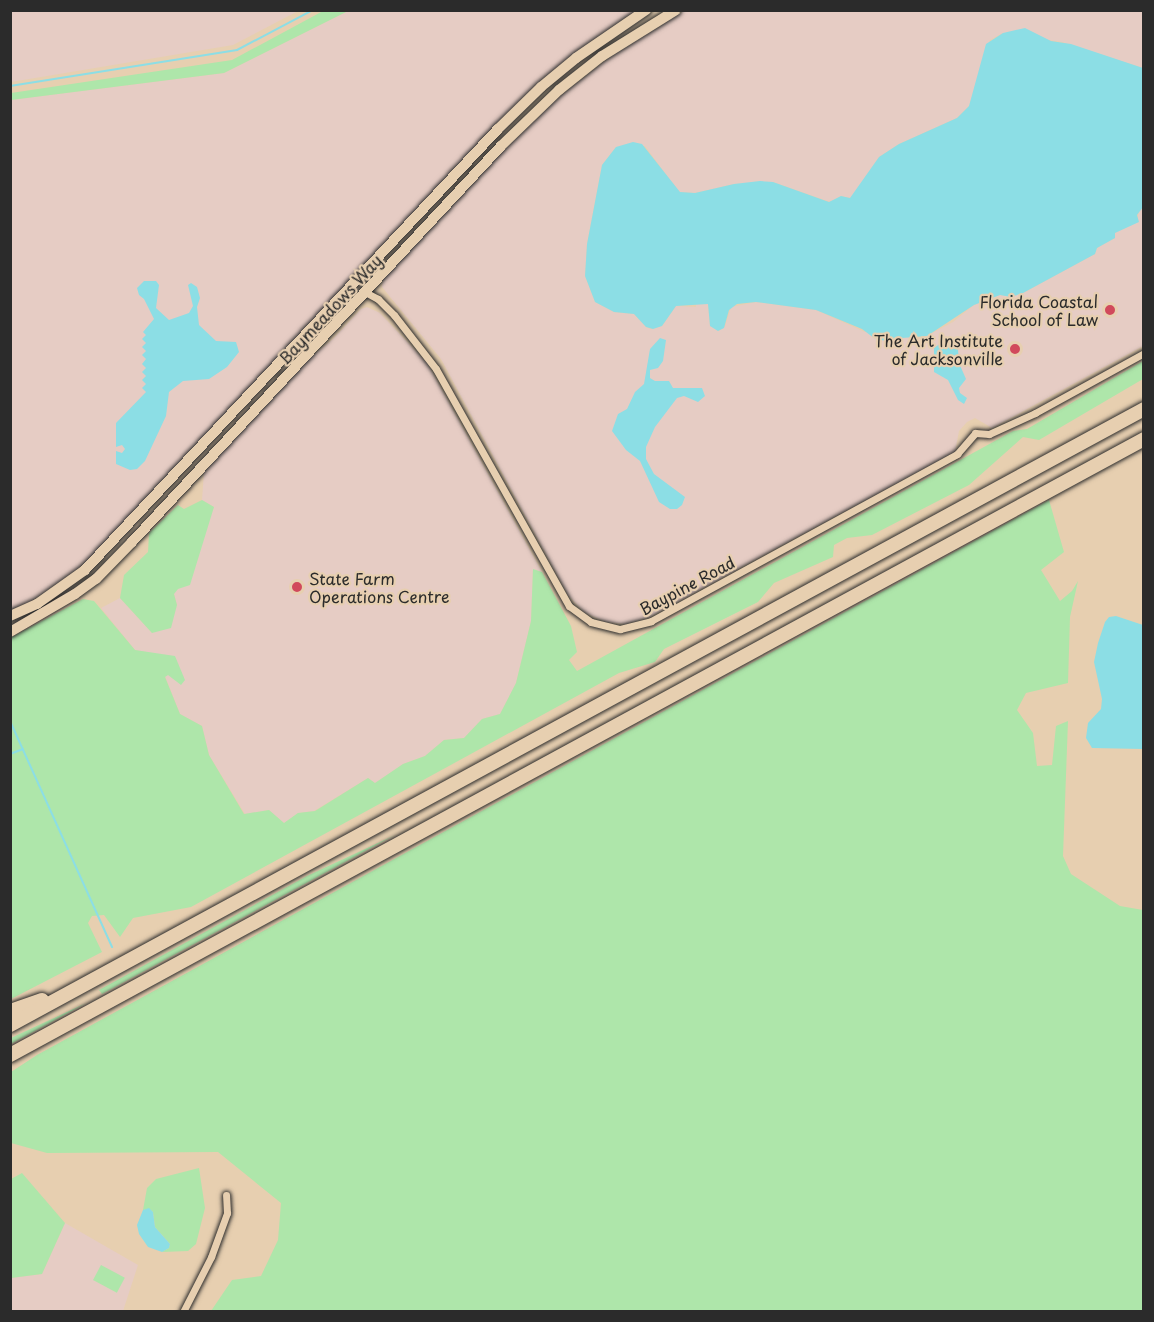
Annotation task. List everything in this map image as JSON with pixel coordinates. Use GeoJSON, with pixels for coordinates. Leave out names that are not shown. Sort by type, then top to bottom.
{"type":"FeatureCollection","features":[{"type":"Feature","properties":{"kind":"highway"},"geometry":{"type":"LineString","coordinates":[[10,1025],[1143,409]]}},
{"type":"Feature","properties":{"kind":"highway"},"geometry":{"type":"LineString","coordinates":[[10,1055],[1143,439]]}},
{"type":"Feature","properties":{"kind":"highway"},"geometry":{"type":"LineString","coordinates":[[10,1011],[87,984]]}},
{"type":"Feature","properties":{"kind":"highway"},"geometry":{"type":"LineString","coordinates":[[10,1067],[39,1040]]}},
{"type":"Feature","properties":{"kind":"street","name":"Baymeadows Way"},"geometry":{"type":"LineString","coordinates":[[10,616],[37,604],[85,570],[291,352],[488,138],[541,87],[594,45],[646,10]]}},
{"type":"Feature","properties":{"kind":"street","name":"Baymeadows Way"},"geometry":{"type":"LineString","coordinates":[[10,632],[47,612],[96,579],[522,125],[559,90],[602,56],[676,10]]}},
{"type":"Feature","properties":{"kind":"street"},"geometry":{"type":"LineString","coordinates":[[594,45],[602,56]]}},
{"type":"Feature","properties":{"kind":"street","name":"Baypine Road"},"geometry":{"type":"LineString","coordinates":[[365,292],[378,299],[394,315],[436,369],[569,606],[591,622],[620,628],[632,628],[651,621],[957,454],[975,433],[989,434],[1035,413],[1143,353]]}},
{"type":"Feature","properties":{"kind":"street"},"geometry":{"type":"LineString","coordinates":[[183,1311],[211,1257],[227,1213],[226,1195]]}},
{"type":"Feature","properties":{"kind":"shaded area"},"geometry":{"type":"Polygon","coordinates":[[[11,10],[298,11],[233,45],[11,82],[11,10]]]}},
{"type":"Feature","properties":{"kind":"shaded area"},"geometry":{"type":"Polygon","coordinates":[[[348,11],[639,11],[570,57],[100,550],[74,572],[29,603],[11,611],[10,100],[224,73],[348,11]]]}},
{"type":"Feature","properties":{"kind":"shaded area"},"geometry":{"type":"Polygon","coordinates":[[[684,11],[1143,11],[1143,68],[1062,42],[1003,33],[990,40],[969,106],[957,118],[899,144],[879,157],[853,196],[850,198],[841,196],[830,202],[773,182],[734,184],[695,193],[679,192],[645,146],[616,147],[602,165],[587,244],[585,276],[595,302],[614,312],[634,314],[646,327],[651,329],[662,326],[676,306],[696,307],[696,304],[708,304],[710,326],[719,331],[725,326],[731,307],[756,302],[816,310],[865,332],[921,339],[953,322],[974,305],[1000,295],[1011,297],[1023,293],[1095,254],[1097,248],[1115,238],[1115,233],[1137,221],[1139,210],[1143,207],[1143,346],[992,428],[975,418],[967,422],[959,431],[955,452],[649,617],[626,624],[606,622],[584,612],[568,595],[441,359],[382,287],[383,279],[511,142],[560,96],[623,47],[684,11]]]}},
{"type":"Feature","properties":{"kind":"shaded area"},"geometry":{"type":"Polygon","coordinates":[[[367,307],[380,313],[427,363],[542,572],[533,570],[531,621],[516,683],[500,714],[482,719],[464,738],[444,740],[425,756],[403,764],[375,783],[368,778],[314,811],[298,813],[284,823],[269,810],[245,814],[209,755],[202,726],[180,714],[165,676],[168,675],[146,652],[135,650],[101,608],[120,598],[152,633],[177,605],[174,594],[214,507],[202,500],[204,472],[310,358],[333,339],[361,309],[367,307]]]}},
{"type":"Feature","properties":{"kind":"shaded area"},"geometry":{"type":"Polygon","coordinates":[[[65,1223],[138,1265],[123,1311],[11,1311],[10,1278],[42,1274],[65,1223]]]}},
{"type":"Feature","properties":{"kind":"green space"},"geometry":{"type":"Polygon","coordinates":[[[323,11],[348,11],[224,73],[11,100],[11,93],[232,60],[323,11]]]}},
{"type":"Feature","properties":{"kind":"green space"},"geometry":{"type":"Polygon","coordinates":[[[1143,361],[1143,379],[1039,440],[1023,437],[969,485],[872,535],[847,538],[834,545],[833,557],[774,583],[758,602],[664,649],[655,662],[619,673],[191,907],[133,918],[120,937],[104,915],[92,916],[88,923],[102,952],[11,999],[10,638],[83,599],[94,601],[135,650],[175,656],[185,680],[181,685],[168,675],[165,677],[180,714],[202,726],[209,755],[244,814],[269,810],[284,823],[298,813],[315,811],[368,778],[375,783],[403,764],[425,756],[444,740],[464,738],[482,719],[500,714],[516,683],[531,621],[533,569],[542,572],[571,626],[577,652],[569,660],[577,671],[1013,431],[1027,429],[1143,361]]]}},
{"type":"Feature","properties":{"kind":"green space"},"geometry":{"type":"Polygon","coordinates":[[[202,500],[214,507],[190,585],[178,589],[174,594],[177,605],[171,628],[152,633],[120,598],[124,575],[148,552],[149,533],[178,505],[184,509],[202,500]]]}},
{"type":"Feature","properties":{"kind":"green space"},"geometry":{"type":"Polygon","coordinates":[[[1049,500],[1064,552],[1041,570],[1060,601],[1072,591],[1078,581],[1070,617],[1068,683],[1026,693],[1017,710],[1033,733],[1037,766],[1052,765],[1056,726],[1068,721],[1063,856],[1071,874],[1120,906],[1143,910],[1143,1311],[211,1311],[232,1280],[261,1276],[278,1240],[281,1203],[218,1152],[47,1153],[11,1143],[11,1072],[37,1055],[1049,500]]]}},
{"type":"Feature","properties":{"kind":"green space"},"geometry":{"type":"Polygon","coordinates":[[[395,835],[102,994],[99,990],[307,876],[395,835]]]}},
{"type":"Feature","properties":{"kind":"green space"},"geometry":{"type":"Polygon","coordinates":[[[86,1003],[72,1011],[11,1044],[11,1038],[86,1003]]]}},
{"type":"Feature","properties":{"kind":"green space"},"geometry":{"type":"Polygon","coordinates":[[[199,1168],[205,1208],[196,1244],[188,1251],[162,1252],[169,1248],[170,1244],[155,1227],[153,1212],[149,1209],[143,1210],[147,1188],[156,1179],[199,1168]]]}},
{"type":"Feature","properties":{"kind":"green space"},"geometry":{"type":"Polygon","coordinates":[[[22,1173],[65,1223],[42,1274],[11,1278],[11,1179],[22,1173]]]}},
{"type":"Feature","properties":{"kind":"green space"},"geometry":{"type":"Polygon","coordinates":[[[101,1265],[125,1278],[117,1293],[93,1280],[101,1265]]]}},
{"type":"Feature","properties":{"kind":"water"},"geometry":{"type":"Polygon","coordinates":[[[1025,28],[1051,41],[1071,44],[1143,68],[1143,207],[1137,215],[1139,222],[1115,233],[1115,238],[1097,248],[1095,254],[1023,293],[1011,297],[1000,295],[974,305],[927,336],[902,338],[901,341],[893,343],[874,338],[862,329],[816,310],[756,302],[737,304],[729,310],[724,328],[718,331],[710,326],[708,304],[676,306],[662,326],[653,329],[646,327],[634,314],[614,312],[595,302],[585,276],[587,244],[602,165],[616,147],[633,142],[642,144],[680,192],[695,193],[760,181],[773,182],[829,202],[841,196],[850,198],[879,157],[899,144],[957,118],[969,106],[986,44],[1003,33],[1025,28]]]}},
{"type":"Feature","properties":{"kind":"water"},"geometry":{"type":"Polygon","coordinates":[[[144,281],[156,281],[159,285],[156,308],[169,320],[189,313],[193,306],[188,285],[191,283],[197,287],[200,298],[197,307],[199,325],[216,341],[236,342],[239,352],[227,367],[209,379],[183,381],[169,392],[166,416],[145,461],[137,469],[130,470],[116,464],[116,451],[122,453],[125,449],[122,445],[116,447],[116,423],[146,392],[142,388],[146,384],[142,380],[146,376],[142,372],[146,368],[142,364],[146,359],[142,355],[146,351],[142,347],[146,343],[142,339],[146,335],[143,332],[154,319],[137,288],[144,281]]]}},
{"type":"Feature","properties":{"kind":"water"},"geometry":{"type":"Polygon","coordinates":[[[660,338],[666,340],[663,361],[658,368],[650,370],[650,378],[655,381],[669,381],[673,388],[702,388],[705,396],[698,402],[684,396],[677,398],[655,427],[646,447],[646,459],[654,474],[685,497],[682,505],[677,509],[670,509],[659,502],[640,461],[626,450],[612,431],[618,414],[627,409],[635,392],[644,384],[650,349],[660,338]]]}},
{"type":"Feature","properties":{"kind":"water"},"geometry":{"type":"Polygon","coordinates":[[[941,343],[953,343],[958,350],[959,363],[966,379],[959,388],[960,393],[967,398],[964,404],[958,400],[948,380],[934,372],[934,348],[941,343]]]}},
{"type":"Feature","properties":{"kind":"water"},"geometry":{"type":"Polygon","coordinates":[[[1116,616],[1143,625],[1143,749],[1092,748],[1086,738],[1088,723],[1101,709],[1102,699],[1094,662],[1098,643],[1105,622],[1109,617],[1116,616]]]}},
{"type":"Feature","properties":{"kind":"water"},"geometry":{"type":"Polygon","coordinates":[[[149,1208],[153,1212],[155,1227],[170,1244],[169,1248],[162,1252],[148,1247],[139,1234],[137,1225],[143,1210],[149,1208]]]}},
{"type":"Feature","properties":{"kind":"waterway"},"geometry":{"type":"LineString","coordinates":[[10,86],[237,50],[313,10]]}},
{"type":"Feature","properties":{"kind":"waterway"},"geometry":{"type":"LineString","coordinates":[[10,721],[112,947]]}},
{"type":"Feature","properties":{"kind":"waterway"},"geometry":{"type":"LineString","coordinates":[[10,754],[23,749]]}},
{"type":"Feature","properties":{"kind":"place","name":"Florida Coastal School of Law"},"geometry":{"type":"Point","coordinates":[1110,310]}},
{"type":"Feature","properties":{"kind":"place","name":"The Art Institute of Jacksonville"},"geometry":{"type":"Point","coordinates":[1015,349]}},
{"type":"Feature","properties":{"kind":"place","name":"State Farm Operations Centre"},"geometry":{"type":"Point","coordinates":[297,587]}}]}
